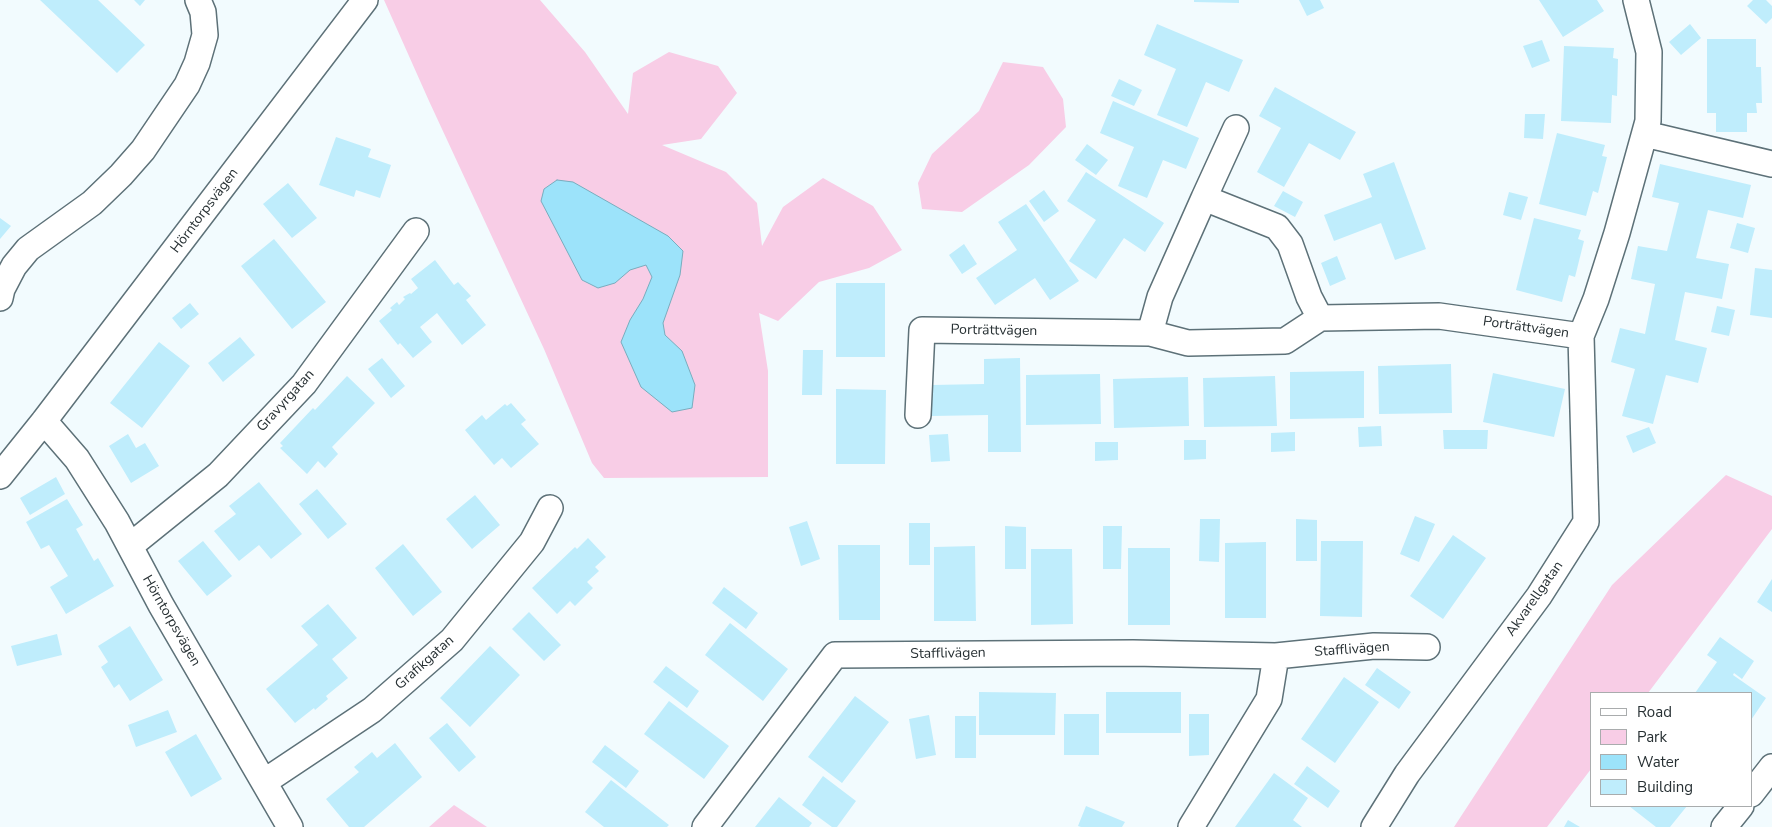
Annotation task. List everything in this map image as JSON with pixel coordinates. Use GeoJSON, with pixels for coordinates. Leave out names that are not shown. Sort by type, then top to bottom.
{"type":"FeatureCollection","features":[{"type":"Feature","properties":{"kind":"street"},"geometry":{"type":"LineString","coordinates":[[0,298],[2,289],[14,266],[28,249],[92,203],[121,175],[143,150],[187,85],[197,64],[205,35],[203,12],[198,0]]}},
{"type":"Feature","properties":{"kind":"street","name":"Hörntorpsvägen"},"geometry":{"type":"LineString","coordinates":[[0,476],[365,0]]}},
{"type":"Feature","properties":{"kind":"street","name":"Porträttvägen"},"geometry":{"type":"LineString","coordinates":[[918,414],[922,330],[1150,333],[1188,344],[1285,341],[1320,318],[1439,316],[1581,336],[1596,298],[1617,233],[1648,121],[1649,52],[1636,0]]}},
{"type":"Feature","properties":{"kind":"street"},"geometry":{"type":"LineString","coordinates":[[1150,333],[1160,297],[1236,128]]}},
{"type":"Feature","properties":{"kind":"street"},"geometry":{"type":"LineString","coordinates":[[1645,134],[1772,164]]}},
{"type":"Feature","properties":{"kind":"street"},"geometry":{"type":"LineString","coordinates":[[1204,198],[1277,227],[1290,244],[1309,297],[1320,318]]}},
{"type":"Feature","properties":{"kind":"street","name":"Gravyrgatan"},"geometry":{"type":"LineString","coordinates":[[130,546],[218,475],[304,384],[416,231]]}},
{"type":"Feature","properties":{"kind":"street","name":"Akvarellgatan"},"geometry":{"type":"LineString","coordinates":[[1374,827],[1407,774],[1539,596],[1586,522],[1581,336]]}},
{"type":"Feature","properties":{"kind":"street","name":"Hörntorpsvägen"},"geometry":{"type":"LineString","coordinates":[[44,421],[77,460],[117,522],[161,605],[290,827]]}},
{"type":"Feature","properties":{"kind":"street","name":"Grafikgatan"},"geometry":{"type":"LineString","coordinates":[[264,782],[372,710],[452,640],[532,542],[550,508]]}},
{"type":"Feature","properties":{"kind":"street","name":"Stafflivägen"},"geometry":{"type":"LineString","coordinates":[[705,827],[835,656],[1133,653],[1276,656],[1374,646],[1428,647]]}},
{"type":"Feature","properties":{"kind":"street"},"geometry":{"type":"LineString","coordinates":[[1191,827],[1269,700],[1276,656]]}},
{"type":"Feature","properties":{"kind":"street"},"geometry":{"type":"LineString","coordinates":[[1752,793],[1772,767]]}},
{"type":"Feature","properties":{"kind":"street"},"geometry":{"type":"LineString","coordinates":[[1724,827],[1740,807]]}},
{"type":"Feature","properties":{"kind":"green space"},"geometry":{"type":"Polygon","coordinates":[[[384,0],[540,0],[585,52],[628,114],[633,73],[669,52],[718,66],[737,93],[701,139],[662,145],[726,172],[757,203],[762,246],[783,207],[823,178],[873,206],[902,250],[869,268],[819,282],[778,321],[759,313],[768,371],[768,477],[604,478],[592,463],[544,349],[384,0]]]}},
{"type":"Feature","properties":{"kind":"green space"},"geometry":{"type":"Polygon","coordinates":[[[1003,62],[1043,67],[1063,99],[1066,127],[1029,165],[962,212],[922,209],[918,183],[932,154],[979,111],[1003,62]]]}},
{"type":"Feature","properties":{"kind":"green space"},"geometry":{"type":"Polygon","coordinates":[[[1726,475],[1772,496],[1772,529],[1649,692],[1590,692],[1590,770],[1547,827],[1454,827],[1612,585],[1726,475]]]}},
{"type":"Feature","properties":{"kind":"green space"},"geometry":{"type":"Polygon","coordinates":[[[454,805],[487,827],[429,827],[454,805]]]}},
{"type":"Feature","properties":{"kind":"water"},"geometry":{"type":"Polygon","coordinates":[[[557,180],[573,182],[668,236],[683,251],[680,275],[663,323],[665,335],[682,351],[695,385],[692,408],[672,412],[641,387],[621,342],[652,277],[646,265],[630,270],[615,283],[598,288],[582,280],[541,201],[544,189],[557,180]]]}},
{"type":"Feature","properties":{"kind":"building"},"geometry":{"type":"Polygon","coordinates":[[[40,0],[98,0],[145,45],[117,73],[40,0]]]}},
{"type":"Feature","properties":{"kind":"building"},"geometry":{"type":"Polygon","coordinates":[[[134,0],[145,0],[140,6],[134,0]]]}},
{"type":"Feature","properties":{"kind":"building"},"geometry":{"type":"Polygon","coordinates":[[[1194,0],[1239,0],[1239,3],[1194,2],[1194,0]]]}},
{"type":"Feature","properties":{"kind":"building"},"geometry":{"type":"Polygon","coordinates":[[[1299,0],[1320,0],[1324,8],[1307,16],[1299,0]]]}},
{"type":"Feature","properties":{"kind":"building"},"geometry":{"type":"Polygon","coordinates":[[[1539,0],[1597,0],[1604,11],[1563,37],[1539,0]]]}},
{"type":"Feature","properties":{"kind":"building"},"geometry":{"type":"Polygon","coordinates":[[[1753,0],[1766,0],[1772,6],[1772,18],[1766,24],[1747,6],[1753,0]]]}},
{"type":"Feature","properties":{"kind":"building"},"geometry":{"type":"Polygon","coordinates":[[[1157,24],[1243,60],[1229,92],[1206,82],[1187,127],[1157,115],[1176,69],[1144,55],[1157,24]]]}},
{"type":"Feature","properties":{"kind":"building"},"geometry":{"type":"Polygon","coordinates":[[[1690,24],[1701,38],[1681,55],[1669,42],[1690,24]]]}},
{"type":"Feature","properties":{"kind":"building"},"geometry":{"type":"Polygon","coordinates":[[[1707,39],[1756,39],[1756,67],[1761,67],[1762,103],[1756,103],[1757,113],[1747,113],[1747,132],[1716,132],[1716,113],[1707,113],[1707,39]]]}},
{"type":"Feature","properties":{"kind":"building"},"geometry":{"type":"Polygon","coordinates":[[[1542,40],[1550,61],[1532,68],[1523,46],[1542,40]]]}},
{"type":"Feature","properties":{"kind":"building"},"geometry":{"type":"Polygon","coordinates":[[[1564,46],[1614,48],[1613,58],[1618,59],[1617,96],[1612,95],[1611,123],[1561,121],[1564,46]]]}},
{"type":"Feature","properties":{"kind":"building"},"geometry":{"type":"Polygon","coordinates":[[[1119,79],[1142,90],[1134,106],[1111,96],[1119,79]]]}},
{"type":"Feature","properties":{"kind":"building"},"geometry":{"type":"Polygon","coordinates":[[[1275,87],[1356,132],[1340,160],[1309,143],[1284,187],[1257,172],[1281,128],[1259,116],[1275,87]]]}},
{"type":"Feature","properties":{"kind":"building"},"geometry":{"type":"Polygon","coordinates":[[[1113,101],[1199,138],[1186,169],[1163,160],[1147,198],[1118,186],[1134,147],[1100,133],[1113,101]]]}},
{"type":"Feature","properties":{"kind":"building"},"geometry":{"type":"Polygon","coordinates":[[[1525,114],[1545,114],[1543,139],[1524,138],[1525,114]]]}},
{"type":"Feature","properties":{"kind":"building"},"geometry":{"type":"Polygon","coordinates":[[[1557,133],[1605,145],[1602,156],[1607,157],[1598,193],[1593,191],[1586,216],[1539,204],[1557,133]]]}},
{"type":"Feature","properties":{"kind":"building"},"geometry":{"type":"Polygon","coordinates":[[[336,137],[371,149],[368,157],[391,165],[380,198],[356,190],[354,197],[319,185],[336,137]]]}},
{"type":"Feature","properties":{"kind":"building"},"geometry":{"type":"Polygon","coordinates":[[[1087,144],[1108,160],[1096,175],[1075,160],[1087,144]]]}},
{"type":"Feature","properties":{"kind":"building"},"geometry":{"type":"Polygon","coordinates":[[[1394,162],[1426,249],[1395,260],[1381,223],[1334,241],[1324,215],[1372,197],[1363,174],[1394,162]]]}},
{"type":"Feature","properties":{"kind":"building"},"geometry":{"type":"Polygon","coordinates":[[[1660,164],[1751,185],[1743,218],[1708,210],[1696,258],[1729,264],[1722,299],[1685,292],[1675,340],[1707,348],[1698,383],[1666,375],[1653,424],[1622,416],[1635,369],[1611,362],[1620,328],[1645,334],[1655,284],[1631,279],[1638,246],[1667,251],[1679,203],[1652,197],[1660,164]]]}},
{"type":"Feature","properties":{"kind":"building"},"geometry":{"type":"Polygon","coordinates":[[[1086,172],[1164,223],[1145,252],[1124,238],[1096,279],[1069,261],[1096,220],[1067,201],[1086,172]]]}},
{"type":"Feature","properties":{"kind":"building"},"geometry":{"type":"Polygon","coordinates":[[[288,183],[317,218],[292,238],[263,204],[288,183]]]}},
{"type":"Feature","properties":{"kind":"building"},"geometry":{"type":"Polygon","coordinates":[[[1044,190],[1059,211],[1044,222],[1029,201],[1044,190]]]}},
{"type":"Feature","properties":{"kind":"building"},"geometry":{"type":"Polygon","coordinates":[[[1283,191],[1303,202],[1295,217],[1274,206],[1283,191]]]}},
{"type":"Feature","properties":{"kind":"building"},"geometry":{"type":"Polygon","coordinates":[[[1509,192],[1528,197],[1521,220],[1503,215],[1509,192]]]}},
{"type":"Feature","properties":{"kind":"building"},"geometry":{"type":"Polygon","coordinates":[[[1026,204],[1079,281],[1050,300],[1035,278],[995,305],[976,278],[1017,250],[998,222],[1026,204]]]}},
{"type":"Feature","properties":{"kind":"building"},"geometry":{"type":"Polygon","coordinates":[[[0,218],[11,226],[0,239],[0,218]]]}},
{"type":"Feature","properties":{"kind":"building"},"geometry":{"type":"Polygon","coordinates":[[[1534,218],[1581,230],[1578,239],[1584,241],[1575,277],[1569,275],[1562,302],[1516,290],[1534,218]]]}},
{"type":"Feature","properties":{"kind":"building"},"geometry":{"type":"Polygon","coordinates":[[[1737,223],[1755,228],[1748,253],[1730,248],[1737,223]]]}},
{"type":"Feature","properties":{"kind":"building"},"geometry":{"type":"Polygon","coordinates":[[[274,239],[326,302],[292,329],[241,266],[274,239]]]}},
{"type":"Feature","properties":{"kind":"building"},"geometry":{"type":"Polygon","coordinates":[[[964,244],[977,264],[962,274],[949,255],[964,244]]]}},
{"type":"Feature","properties":{"kind":"building"},"geometry":{"type":"Polygon","coordinates":[[[1337,256],[1346,279],[1330,286],[1321,263],[1337,256]]]}},
{"type":"Feature","properties":{"kind":"building"},"geometry":{"type":"Polygon","coordinates":[[[435,260],[454,285],[458,282],[471,296],[466,300],[486,325],[462,345],[437,313],[420,327],[432,342],[413,358],[400,343],[398,345],[379,321],[392,310],[390,308],[397,302],[399,305],[405,299],[403,297],[411,294],[418,288],[411,279],[435,260]]]}},
{"type":"Feature","properties":{"kind":"building"},"geometry":{"type":"Polygon","coordinates":[[[1755,268],[1772,270],[1772,318],[1750,315],[1755,268]]]}},
{"type":"Feature","properties":{"kind":"building"},"geometry":{"type":"Polygon","coordinates":[[[836,283],[885,283],[885,357],[836,357],[836,283]]]}},
{"type":"Feature","properties":{"kind":"building"},"geometry":{"type":"Polygon","coordinates":[[[190,303],[199,314],[181,329],[172,318],[190,303]]]}},
{"type":"Feature","properties":{"kind":"building"},"geometry":{"type":"Polygon","coordinates":[[[1717,306],[1735,310],[1729,336],[1711,332],[1717,306]]]}},
{"type":"Feature","properties":{"kind":"building"},"geometry":{"type":"Polygon","coordinates":[[[240,337],[255,355],[223,382],[208,363],[240,337]]]}},
{"type":"Feature","properties":{"kind":"building"},"geometry":{"type":"Polygon","coordinates":[[[159,342],[190,366],[142,428],[110,403],[159,342]]]}},
{"type":"Feature","properties":{"kind":"building"},"geometry":{"type":"Polygon","coordinates":[[[803,350],[823,350],[822,395],[802,395],[803,350]]]}},
{"type":"Feature","properties":{"kind":"building"},"geometry":{"type":"Polygon","coordinates":[[[382,358],[405,386],[391,398],[368,369],[382,358]]]}},
{"type":"Feature","properties":{"kind":"building"},"geometry":{"type":"Polygon","coordinates":[[[1020,358],[1021,452],[988,452],[988,415],[932,416],[932,385],[984,384],[984,359],[1020,358]]]}},
{"type":"Feature","properties":{"kind":"building"},"geometry":{"type":"Polygon","coordinates":[[[1451,364],[1452,413],[1379,414],[1378,366],[1451,364]]]}},
{"type":"Feature","properties":{"kind":"building"},"geometry":{"type":"Polygon","coordinates":[[[1364,371],[1364,418],[1290,419],[1290,372],[1364,371]]]}},
{"type":"Feature","properties":{"kind":"building"},"geometry":{"type":"Polygon","coordinates":[[[1493,373],[1565,389],[1554,437],[1483,422],[1493,373]]]}},
{"type":"Feature","properties":{"kind":"building"},"geometry":{"type":"Polygon","coordinates":[[[1100,374],[1101,424],[1026,425],[1026,375],[1100,374]]]}},
{"type":"Feature","properties":{"kind":"building"},"geometry":{"type":"Polygon","coordinates":[[[347,376],[375,403],[332,447],[338,454],[325,468],[318,461],[307,474],[280,448],[283,446],[280,443],[347,376]]]}},
{"type":"Feature","properties":{"kind":"building"},"geometry":{"type":"Polygon","coordinates":[[[1275,376],[1277,426],[1204,427],[1203,378],[1275,376]]]}},
{"type":"Feature","properties":{"kind":"building"},"geometry":{"type":"Polygon","coordinates":[[[1188,377],[1189,426],[1114,428],[1113,379],[1188,377]]]}},
{"type":"Feature","properties":{"kind":"building"},"geometry":{"type":"Polygon","coordinates":[[[836,389],[886,390],[885,464],[836,464],[836,389]]]}},
{"type":"Feature","properties":{"kind":"building"},"geometry":{"type":"Polygon","coordinates":[[[511,403],[526,420],[521,424],[539,444],[511,468],[502,458],[494,465],[465,430],[482,415],[486,420],[505,404],[507,406],[511,403]]]}},
{"type":"Feature","properties":{"kind":"building"},"geometry":{"type":"Polygon","coordinates":[[[1381,426],[1382,446],[1359,447],[1358,427],[1381,426]]]}},
{"type":"Feature","properties":{"kind":"building"},"geometry":{"type":"Polygon","coordinates":[[[1649,427],[1656,443],[1633,453],[1626,436],[1649,427]]]}},
{"type":"Feature","properties":{"kind":"building"},"geometry":{"type":"Polygon","coordinates":[[[1443,430],[1488,430],[1487,449],[1444,449],[1443,430]]]}},
{"type":"Feature","properties":{"kind":"building"},"geometry":{"type":"Polygon","coordinates":[[[1295,432],[1295,451],[1271,452],[1271,433],[1295,432]]]}},
{"type":"Feature","properties":{"kind":"building"},"geometry":{"type":"Polygon","coordinates":[[[128,434],[136,448],[145,443],[159,466],[131,483],[109,446],[128,434]]]}},
{"type":"Feature","properties":{"kind":"building"},"geometry":{"type":"Polygon","coordinates":[[[948,434],[950,461],[931,462],[929,435],[948,434]]]}},
{"type":"Feature","properties":{"kind":"building"},"geometry":{"type":"Polygon","coordinates":[[[1184,440],[1206,440],[1206,459],[1184,460],[1184,440]]]}},
{"type":"Feature","properties":{"kind":"building"},"geometry":{"type":"Polygon","coordinates":[[[1095,442],[1118,442],[1118,460],[1095,461],[1095,442]]]}},
{"type":"Feature","properties":{"kind":"building"},"geometry":{"type":"Polygon","coordinates":[[[56,477],[65,494],[30,515],[20,498],[56,477]]]}},
{"type":"Feature","properties":{"kind":"building"},"geometry":{"type":"Polygon","coordinates":[[[259,482],[302,534],[271,559],[259,545],[239,561],[214,531],[236,514],[229,506],[259,482]]]}},
{"type":"Feature","properties":{"kind":"building"},"geometry":{"type":"Polygon","coordinates":[[[317,489],[347,524],[328,539],[299,504],[317,489]]]}},
{"type":"Feature","properties":{"kind":"building"},"geometry":{"type":"Polygon","coordinates":[[[475,495],[500,525],[472,549],[446,519],[475,495]]]}},
{"type":"Feature","properties":{"kind":"building"},"geometry":{"type":"Polygon","coordinates":[[[67,499],[83,525],[76,529],[94,561],[98,558],[114,586],[66,614],[50,587],[68,576],[49,545],[41,549],[26,522],[67,499]]]}},
{"type":"Feature","properties":{"kind":"building"},"geometry":{"type":"Polygon","coordinates":[[[1415,516],[1435,524],[1419,562],[1400,554],[1415,516]]]}},
{"type":"Feature","properties":{"kind":"building"},"geometry":{"type":"Polygon","coordinates":[[[1200,519],[1220,519],[1219,562],[1199,561],[1200,519]]]}},
{"type":"Feature","properties":{"kind":"building"},"geometry":{"type":"Polygon","coordinates":[[[1296,519],[1317,520],[1317,561],[1296,561],[1296,519]]]}},
{"type":"Feature","properties":{"kind":"building"},"geometry":{"type":"Polygon","coordinates":[[[807,521],[820,559],[801,566],[789,527],[807,521]]]}},
{"type":"Feature","properties":{"kind":"building"},"geometry":{"type":"Polygon","coordinates":[[[909,523],[930,523],[930,565],[909,565],[909,523]]]}},
{"type":"Feature","properties":{"kind":"building"},"geometry":{"type":"Polygon","coordinates":[[[1005,526],[1026,527],[1026,569],[1005,569],[1005,526]]]}},
{"type":"Feature","properties":{"kind":"building"},"geometry":{"type":"Polygon","coordinates":[[[1103,526],[1122,526],[1121,569],[1103,569],[1103,526]]]}},
{"type":"Feature","properties":{"kind":"building"},"geometry":{"type":"Polygon","coordinates":[[[1453,535],[1486,558],[1443,619],[1410,596],[1453,535]]]}},
{"type":"Feature","properties":{"kind":"building"},"geometry":{"type":"Polygon","coordinates":[[[588,538],[606,557],[595,567],[599,571],[587,582],[593,588],[575,606],[570,601],[557,614],[532,588],[575,547],[577,549],[588,538]]]}},
{"type":"Feature","properties":{"kind":"building"},"geometry":{"type":"Polygon","coordinates":[[[203,541],[232,576],[207,596],[178,561],[203,541]]]}},
{"type":"Feature","properties":{"kind":"building"},"geometry":{"type":"Polygon","coordinates":[[[1321,541],[1363,541],[1362,617],[1320,616],[1321,541]]]}},
{"type":"Feature","properties":{"kind":"building"},"geometry":{"type":"Polygon","coordinates":[[[1266,542],[1266,618],[1225,618],[1225,543],[1266,542]]]}},
{"type":"Feature","properties":{"kind":"building"},"geometry":{"type":"Polygon","coordinates":[[[403,544],[442,592],[413,616],[375,568],[403,544]]]}},
{"type":"Feature","properties":{"kind":"building"},"geometry":{"type":"Polygon","coordinates":[[[838,545],[880,545],[880,620],[839,620],[838,545]]]}},
{"type":"Feature","properties":{"kind":"building"},"geometry":{"type":"Polygon","coordinates":[[[975,546],[976,621],[934,621],[934,547],[975,546]]]}},
{"type":"Feature","properties":{"kind":"building"},"geometry":{"type":"Polygon","coordinates":[[[1128,548],[1170,548],[1170,625],[1128,625],[1128,548]]]}},
{"type":"Feature","properties":{"kind":"building"},"geometry":{"type":"Polygon","coordinates":[[[1031,549],[1072,549],[1073,624],[1031,625],[1031,549]]]}},
{"type":"Feature","properties":{"kind":"building"},"geometry":{"type":"Polygon","coordinates":[[[1772,579],[1772,612],[1757,602],[1772,579]]]}},
{"type":"Feature","properties":{"kind":"building"},"geometry":{"type":"Polygon","coordinates":[[[724,587],[758,613],[746,629],[712,603],[724,587]]]}},
{"type":"Feature","properties":{"kind":"building"},"geometry":{"type":"Polygon","coordinates":[[[328,604],[357,638],[332,659],[348,678],[326,696],[328,699],[295,723],[266,689],[318,645],[301,626],[328,604]]]}},
{"type":"Feature","properties":{"kind":"building"},"geometry":{"type":"Polygon","coordinates":[[[529,612],[561,645],[544,661],[512,629],[529,612]]]}},
{"type":"Feature","properties":{"kind":"building"},"geometry":{"type":"Polygon","coordinates":[[[730,623],[788,669],[763,701],[705,655],[730,623]]]}},
{"type":"Feature","properties":{"kind":"building"},"geometry":{"type":"Polygon","coordinates":[[[130,626],[163,680],[130,701],[119,684],[114,688],[101,667],[108,662],[98,646],[130,626]]]}},
{"type":"Feature","properties":{"kind":"building"},"geometry":{"type":"Polygon","coordinates":[[[57,634],[62,655],[17,666],[11,646],[57,634]]]}},
{"type":"Feature","properties":{"kind":"building"},"geometry":{"type":"Polygon","coordinates":[[[1720,637],[1754,661],[1742,679],[1734,673],[1733,675],[1766,698],[1752,719],[1752,692],[1696,692],[1717,662],[1707,655],[1720,637]]]}},
{"type":"Feature","properties":{"kind":"building"},"geometry":{"type":"Polygon","coordinates":[[[490,646],[520,675],[470,727],[440,698],[490,646]]]}},
{"type":"Feature","properties":{"kind":"building"},"geometry":{"type":"Polygon","coordinates":[[[666,666],[699,691],[687,708],[653,682],[666,666]]]}},
{"type":"Feature","properties":{"kind":"building"},"geometry":{"type":"Polygon","coordinates":[[[1377,668],[1411,692],[1399,709],[1365,685],[1377,668]]]}},
{"type":"Feature","properties":{"kind":"building"},"geometry":{"type":"Polygon","coordinates":[[[1344,677],[1379,702],[1335,763],[1301,739],[1344,677]]]}},
{"type":"Feature","properties":{"kind":"building"},"geometry":{"type":"Polygon","coordinates":[[[979,692],[1056,693],[1055,735],[979,735],[979,692]]]}},
{"type":"Feature","properties":{"kind":"building"},"geometry":{"type":"Polygon","coordinates":[[[1106,692],[1181,692],[1181,733],[1106,733],[1106,692]]]}},
{"type":"Feature","properties":{"kind":"building"},"geometry":{"type":"Polygon","coordinates":[[[855,696],[889,722],[842,783],[808,757],[855,696]]]}},
{"type":"Feature","properties":{"kind":"building"},"geometry":{"type":"Polygon","coordinates":[[[669,701],[729,746],[704,779],[644,734],[669,701]]]}},
{"type":"Feature","properties":{"kind":"building"},"geometry":{"type":"Polygon","coordinates":[[[168,710],[177,732],[136,747],[128,725],[168,710]]]}},
{"type":"Feature","properties":{"kind":"building"},"geometry":{"type":"Polygon","coordinates":[[[1064,714],[1099,714],[1099,755],[1064,755],[1064,714]]]}},
{"type":"Feature","properties":{"kind":"building"},"geometry":{"type":"Polygon","coordinates":[[[1189,714],[1209,714],[1209,755],[1189,756],[1189,714]]]}},
{"type":"Feature","properties":{"kind":"building"},"geometry":{"type":"Polygon","coordinates":[[[929,715],[936,755],[916,759],[909,719],[929,715]]]}},
{"type":"Feature","properties":{"kind":"building"},"geometry":{"type":"Polygon","coordinates":[[[955,716],[976,716],[976,758],[955,758],[955,716]]]}},
{"type":"Feature","properties":{"kind":"building"},"geometry":{"type":"Polygon","coordinates":[[[447,723],[476,757],[459,772],[429,738],[447,723]]]}},
{"type":"Feature","properties":{"kind":"building"},"geometry":{"type":"Polygon","coordinates":[[[196,734],[222,779],[191,797],[165,752],[196,734]]]}},
{"type":"Feature","properties":{"kind":"building"},"geometry":{"type":"Polygon","coordinates":[[[395,743],[422,777],[364,827],[349,827],[326,799],[359,772],[354,767],[372,752],[377,758],[395,743]]]}},
{"type":"Feature","properties":{"kind":"building"},"geometry":{"type":"Polygon","coordinates":[[[605,745],[639,771],[626,788],[592,762],[605,745]]]}},
{"type":"Feature","properties":{"kind":"building"},"geometry":{"type":"Polygon","coordinates":[[[1307,766],[1340,791],[1328,808],[1294,784],[1307,766]]]}},
{"type":"Feature","properties":{"kind":"building"},"geometry":{"type":"Polygon","coordinates":[[[1274,773],[1308,798],[1293,820],[1302,827],[1235,827],[1274,773]]]}},
{"type":"Feature","properties":{"kind":"building"},"geometry":{"type":"Polygon","coordinates":[[[823,776],[856,801],[837,827],[832,827],[802,805],[823,776]]]}},
{"type":"Feature","properties":{"kind":"building"},"geometry":{"type":"Polygon","coordinates":[[[611,780],[669,825],[667,827],[604,827],[585,812],[611,780]]]}},
{"type":"Feature","properties":{"kind":"building"},"geometry":{"type":"Polygon","coordinates":[[[779,797],[812,823],[809,827],[755,827],[779,797]]]}},
{"type":"Feature","properties":{"kind":"building"},"geometry":{"type":"Polygon","coordinates":[[[1086,806],[1125,822],[1122,827],[1078,826],[1086,806]]]}},
{"type":"Feature","properties":{"kind":"building"},"geometry":{"type":"Polygon","coordinates":[[[1630,807],[1686,807],[1670,827],[1656,827],[1630,807]]]}},
{"type":"Feature","properties":{"kind":"building"},"geometry":{"type":"Polygon","coordinates":[[[1568,820],[1580,827],[1564,827],[1568,820]]]}}]}
